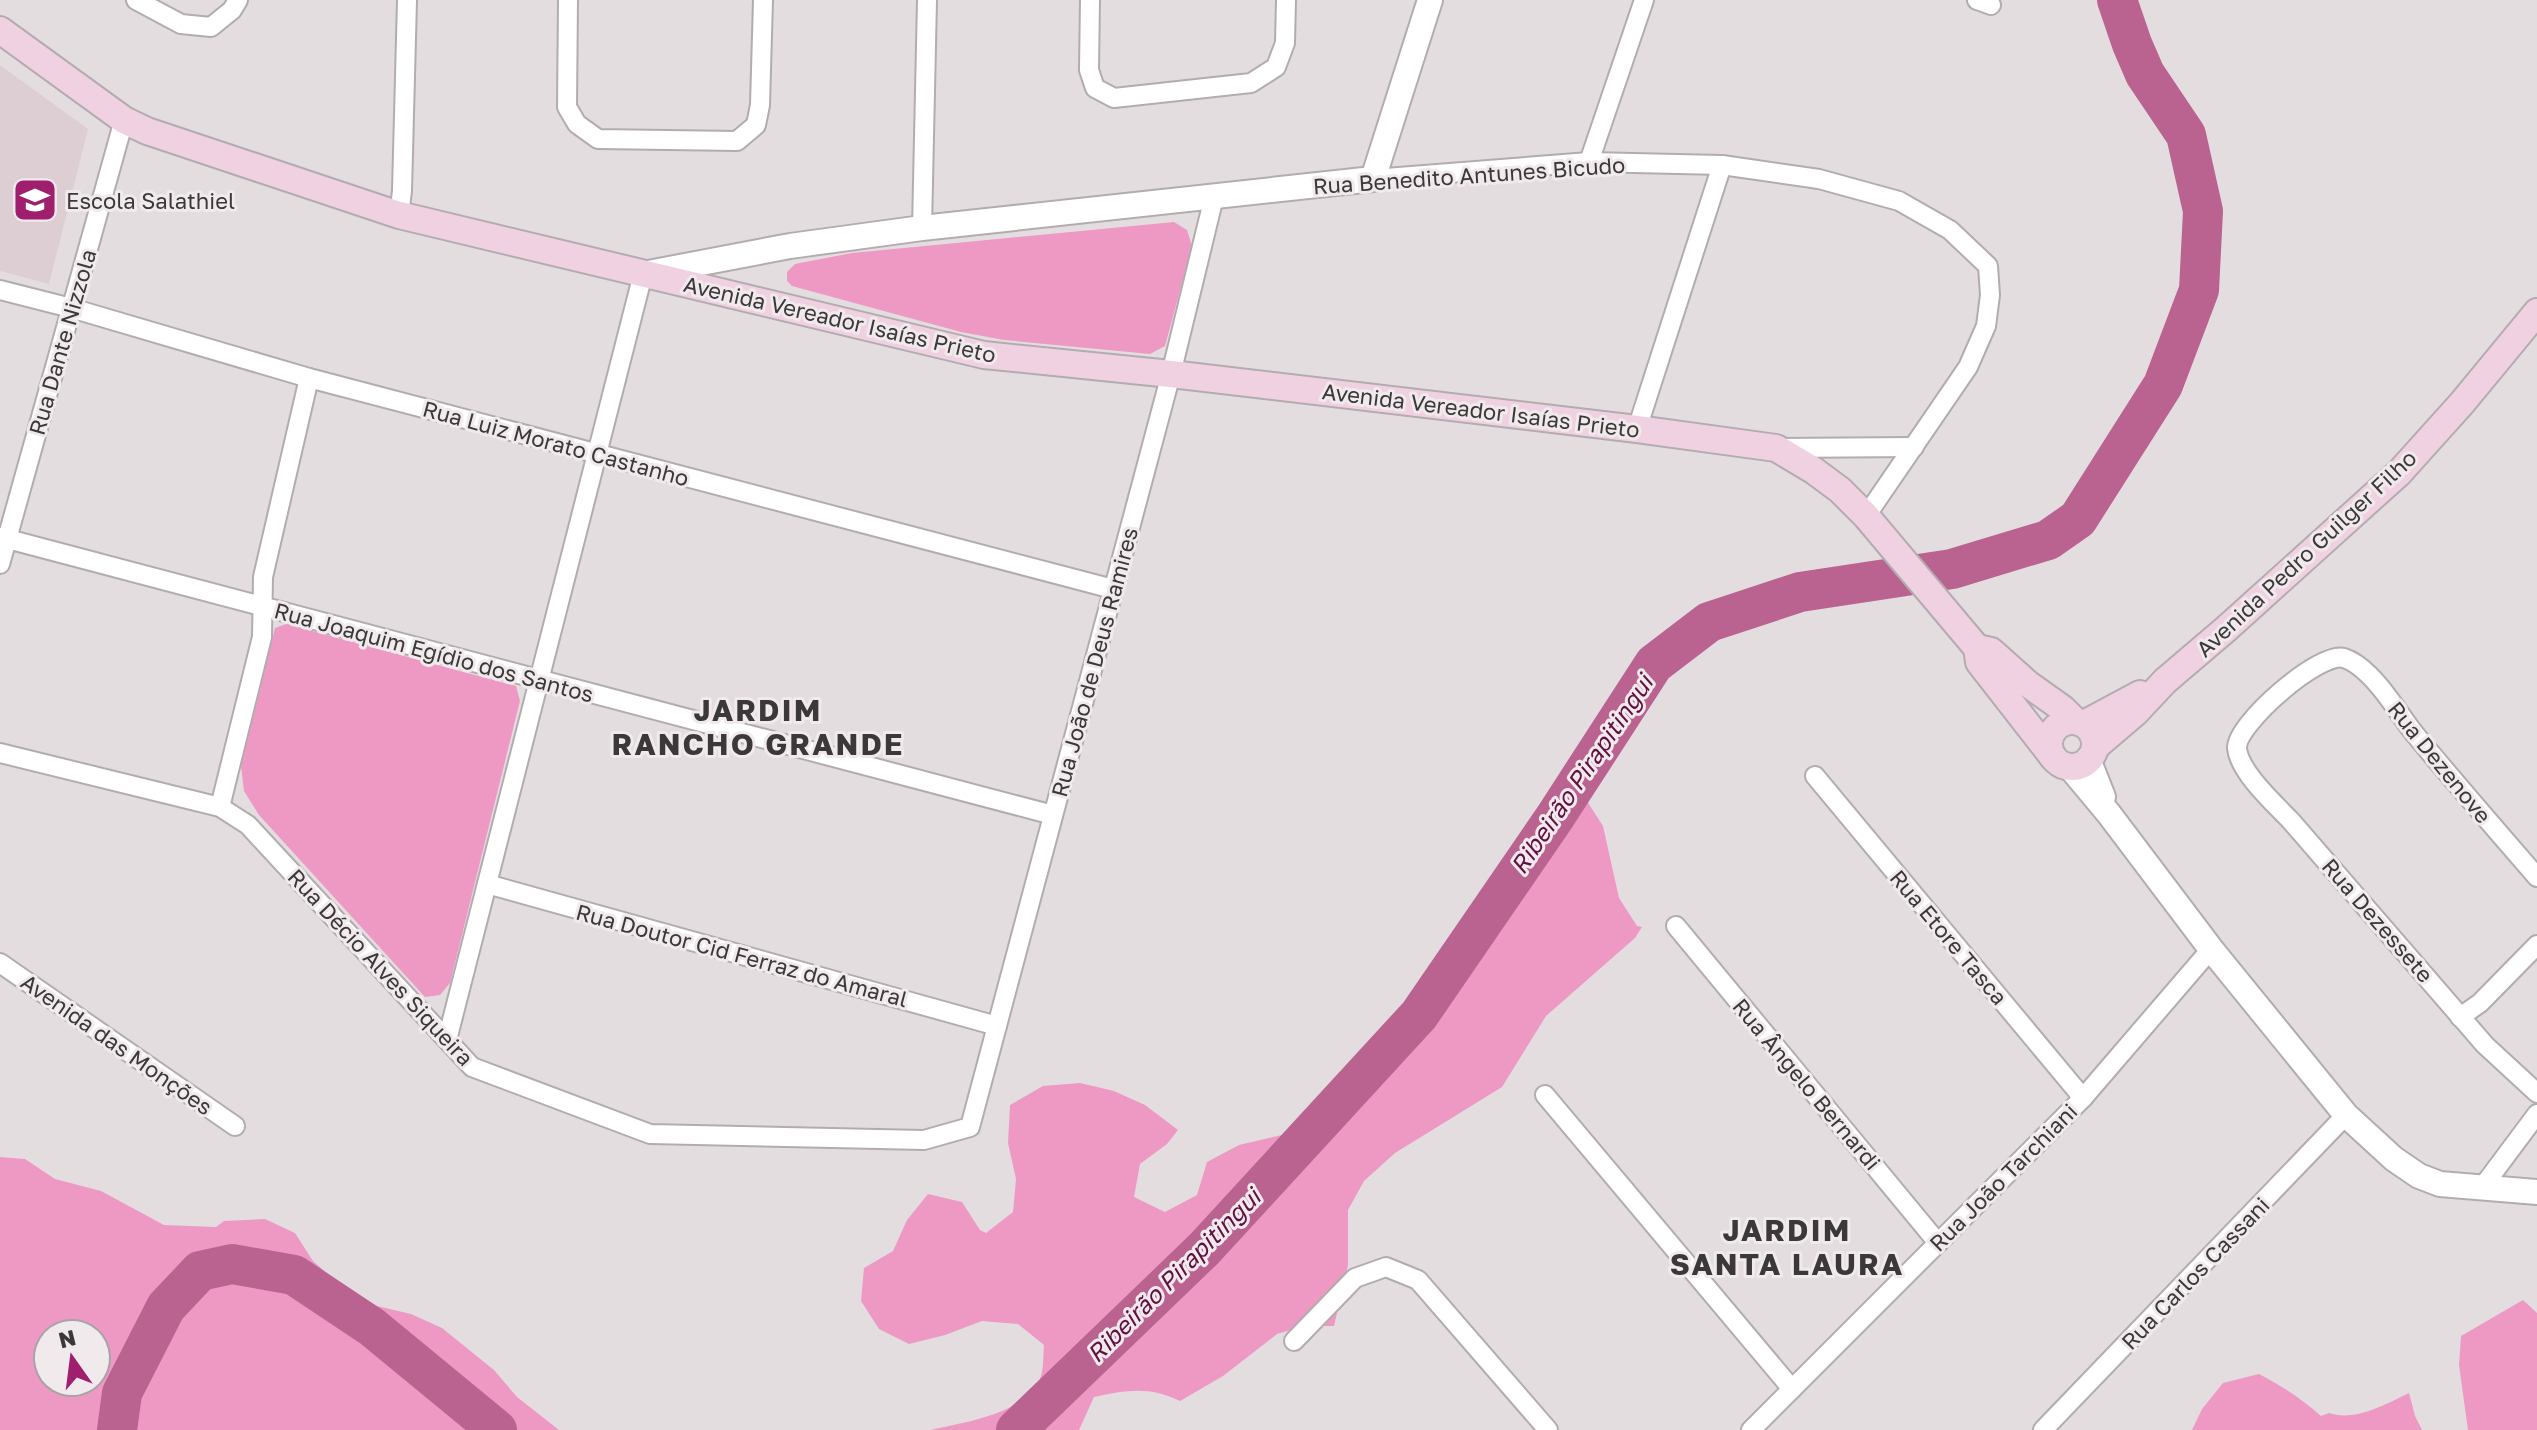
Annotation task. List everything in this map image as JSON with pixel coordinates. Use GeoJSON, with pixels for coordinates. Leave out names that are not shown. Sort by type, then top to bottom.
{"type":"FeatureCollection","features":[{"type":"Feature","properties":{"kind":"main road","name":"Avenida Vereador Isaías Prieto"},"geometry":{"type":"LineString","coordinates":[[0,30],[124,120],[147,131],[399,215],[984,355],[1171,374],[1776,448],[1840,490],[1971,641],[1979,662],[2077,746]]}},
{"type":"Feature","properties":{"kind":"main road","name":"Avenida Pedro Guilger Filho"},"geometry":{"type":"LineString","coordinates":[[2077,746],[2136,712],[2165,681],[2399,473],[2537,312]]}},
{"type":"Feature","properties":{"kind":"main road","name":"Avenida Vereador Isaías Prieto"},"geometry":{"type":"LineString","coordinates":[[1971,641],[1991,651],[2028,684],[2063,709],[2077,746]]}},
{"type":"Feature","properties":{"kind":"street"},"geometry":{"type":"LineString","coordinates":[[136,0],[181,24],[211,27],[232,10],[238,0]]}},
{"type":"Feature","properties":{"kind":"street"},"geometry":{"type":"LineString","coordinates":[[399,215],[407,0]]}},
{"type":"Feature","properties":{"kind":"street"},"geometry":{"type":"LineString","coordinates":[[568,0],[567,107],[577,124],[598,139],[737,141],[756,125],[760,105],[763,0]]}},
{"type":"Feature","properties":{"kind":"street"},"geometry":{"type":"LineString","coordinates":[[922,228],[927,0]]}},
{"type":"Feature","properties":{"kind":"street"},"geometry":{"type":"LineString","coordinates":[[1090,0],[1089,70],[1095,88],[1114,98],[1251,83],[1276,67],[1285,43],[1286,0]]}},
{"type":"Feature","properties":{"kind":"street"},"geometry":{"type":"LineString","coordinates":[[1373,179],[1430,0]]}},
{"type":"Feature","properties":{"kind":"street"},"geometry":{"type":"LineString","coordinates":[[1589,162],[1644,0]]}},
{"type":"Feature","properties":{"kind":"street","name":"Rua Dante Nizzola"},"geometry":{"type":"LineString","coordinates":[[0,564],[4,538],[124,120]]}},
{"type":"Feature","properties":{"kind":"street","name":"Rua Benedito Antunes Bicudo"},"geometry":{"type":"LineString","coordinates":[[643,274],[790,246],[922,228],[1373,179],[1589,162],[1722,165],[1819,179],[1899,201],[1950,230],[1988,266],[1990,295],[1986,326],[1968,367],[1914,447],[1872,524]]}},
{"type":"Feature","properties":{"kind":"street"},"geometry":{"type":"LineString","coordinates":[[1637,429],[1722,165]]}},
{"type":"Feature","properties":{"kind":"street","name":"Rua João de Deus Ramires"},"geometry":{"type":"LineString","coordinates":[[970,1127],[1171,374],[1214,197]]}},
{"type":"Feature","properties":{"kind":"street"},"geometry":{"type":"LineString","coordinates":[[447,1040],[643,274]]}},
{"type":"Feature","properties":{"kind":"street","name":"Rua Luiz Morato Castanho"},"geometry":{"type":"LineString","coordinates":[[0,290],[309,378],[1113,589]]}},
{"type":"Feature","properties":{"kind":"street"},"geometry":{"type":"LineString","coordinates":[[220,807],[262,637],[263,577],[309,378]]}},
{"type":"Feature","properties":{"kind":"street","name":"Avenida Vereador Isaías Prieto"},"geometry":{"type":"LineString","coordinates":[[1776,448],[1914,447]]}},
{"type":"Feature","properties":{"kind":"street","name":"Rua Joaquim Egídio dos Santos"},"geometry":{"type":"LineString","coordinates":[[4,538],[1053,815]]}},
{"type":"Feature","properties":{"kind":"street","name":"Rua Dezessete"},"geometry":{"type":"LineString","coordinates":[[2336,657],[2305,672],[2257,715],[2239,737],[2237,748],[2242,762],[2255,781],[2460,1017],[2537,1093]]}},
{"type":"Feature","properties":{"kind":"street","name":"Rua Dezenove"},"geometry":{"type":"LineString","coordinates":[[2336,657],[2349,661],[2370,676],[2537,877]]}},
{"type":"Feature","properties":{"kind":"street"},"geometry":{"type":"LineString","coordinates":[[2077,746],[2109,814],[2211,949],[2346,1115],[2394,1159],[2419,1176],[2440,1184],[2537,1192]]}},
{"type":"Feature","properties":{"kind":"street","name":"Rua Décio Alves Siqueira"},"geometry":{"type":"LineString","coordinates":[[0,753],[220,807],[248,825],[472,1067],[650,1134],[924,1140],[970,1127]]}},
{"type":"Feature","properties":{"kind":"street","name":"Rua Etore Tasca"},"geometry":{"type":"LineString","coordinates":[[1815,776],[2083,1098]]}},
{"type":"Feature","properties":{"kind":"street","name":"Rua Doutor Cid Ferraz do Amaral"},"geometry":{"type":"LineString","coordinates":[[487,884],[997,1026]]}},
{"type":"Feature","properties":{"kind":"street","name":"Rua Ângelo Bernardi"},"geometry":{"type":"LineString","coordinates":[[1676,926],[1938,1243]]}},
{"type":"Feature","properties":{"kind":"street"},"geometry":{"type":"LineString","coordinates":[[2460,1017],[2480,1003],[2537,945]]}},
{"type":"Feature","properties":{"kind":"street","name":"Rua João Tarchiani"},"geometry":{"type":"LineString","coordinates":[[1751,1430],[2083,1098],[2211,949]]}},
{"type":"Feature","properties":{"kind":"street","name":"Avenida das Monções"},"geometry":{"type":"LineString","coordinates":[[0,963],[235,1126]]}},
{"type":"Feature","properties":{"kind":"street"},"geometry":{"type":"LineString","coordinates":[[1545,1095],[1792,1389]]}},
{"type":"Feature","properties":{"kind":"street"},"geometry":{"type":"LineString","coordinates":[[2481,1189],[2537,1114]]}},
{"type":"Feature","properties":{"kind":"street","name":"Rua Carlos Cassani"},"geometry":{"type":"LineString","coordinates":[[2043,1430],[2346,1115]]}},
{"type":"Feature","properties":{"kind":"street"},"geometry":{"type":"LineString","coordinates":[[1294,1341],[1355,1278],[1386,1267],[1418,1280],[1548,1430]]}},
{"type":"Feature","properties":{"kind":"shaded area","name":"Escola Salathiel"},"geometry":{"type":"Polygon","coordinates":[[[0,65],[88,129],[49,284],[0,271],[0,65]]]}},
{"type":"Feature","properties":{"kind":"shaded area"},"geometry":{"type":"Polygon","coordinates":[[[1174,222],[1187,230],[1192,246],[1165,346],[1150,354],[1004,340],[961,332],[792,286],[787,281],[787,272],[795,264],[852,253],[1174,222]]]}},
{"type":"Feature","properties":{"kind":"shaded area"},"geometry":{"type":"Polygon","coordinates":[[[286,624],[516,686],[520,701],[450,983],[440,995],[425,997],[259,815],[244,791],[241,766],[275,628],[286,624]]]}},
{"type":"Feature","properties":{"kind":"shaded area"},"geometry":{"type":"Polygon","coordinates":[[[1585,798],[1603,826],[1619,898],[1637,926],[1642,927],[1635,938],[1546,1016],[1502,1087],[1395,1153],[1364,1181],[1348,1210],[1348,1265],[1334,1326],[1304,1326],[1277,1334],[1223,1376],[1180,1401],[1158,1393],[1138,1391],[1094,1397],[1079,1430],[931,1430],[994,1414],[1023,1399],[1034,1389],[1041,1376],[1044,1345],[1018,1324],[982,1321],[909,1344],[879,1329],[861,1301],[864,1268],[893,1251],[907,1220],[928,1194],[962,1202],[980,1230],[986,1233],[1013,1212],[1016,1179],[1008,1143],[1010,1105],[1043,1086],[1080,1083],[1114,1091],[1145,1105],[1178,1130],[1167,1144],[1140,1164],[1134,1197],[1165,1212],[1197,1195],[1207,1162],[1239,1145],[1282,1135],[1314,1119],[1341,1099],[1382,1044],[1409,1025],[1439,963],[1460,936],[1486,912],[1525,849],[1562,800],[1585,798]]]}},
{"type":"Feature","properties":{"kind":"shaded area"},"geometry":{"type":"Polygon","coordinates":[[[0,1157],[25,1159],[55,1179],[101,1191],[164,1225],[216,1227],[224,1221],[265,1219],[295,1233],[313,1261],[347,1291],[377,1306],[411,1314],[442,1328],[494,1370],[517,1397],[559,1430],[0,1430],[0,1157]]]}},
{"type":"Feature","properties":{"kind":"shaded area"},"geometry":{"type":"Polygon","coordinates":[[[2523,1300],[2537,1313],[2537,1430],[2468,1430],[2459,1365],[2461,1336],[2523,1300]]]}},
{"type":"Feature","properties":{"kind":"shaded area"},"geometry":{"type":"Polygon","coordinates":[[[2259,1374],[2292,1393],[2321,1416],[2329,1413],[2360,1414],[2409,1393],[2422,1430],[2192,1430],[2202,1409],[2223,1383],[2259,1374]]]}},
{"type":"Feature","properties":{"kind":"waterway","name":"Ribeirão Pirapitingui"},"geometry":{"type":"LineString","coordinates":[[1016,1430],[1204,1249],[1419,1015],[1555,817],[1654,664],[1709,622],[1800,592],[1952,569],[2048,540],[2078,519],[2163,385],[2199,290],[2203,211],[2186,135],[2145,74],[2117,0]]}},
{"type":"Feature","properties":{"kind":"waterway","name":"Ribeirão Pirapitingui"},"geometry":{"type":"LineString","coordinates":[[117,1430],[122,1393],[166,1307],[200,1271],[232,1264],[294,1275],[372,1327],[497,1430]]}},
{"type":"Feature","properties":{"kind":"place","name":"Escola Salathiel"},"geometry":{"type":"Point","coordinates":[35,200]}},
{"type":"Feature","properties":{"kind":"district","name":"JARDIM RANCHO GRANDE"},"geometry":{"type":"Point","coordinates":[758,727]}},
{"type":"Feature","properties":{"kind":"district","name":"JARDIM SANTA LAURA"},"geometry":{"type":"Point","coordinates":[1787,1247]}}]}
